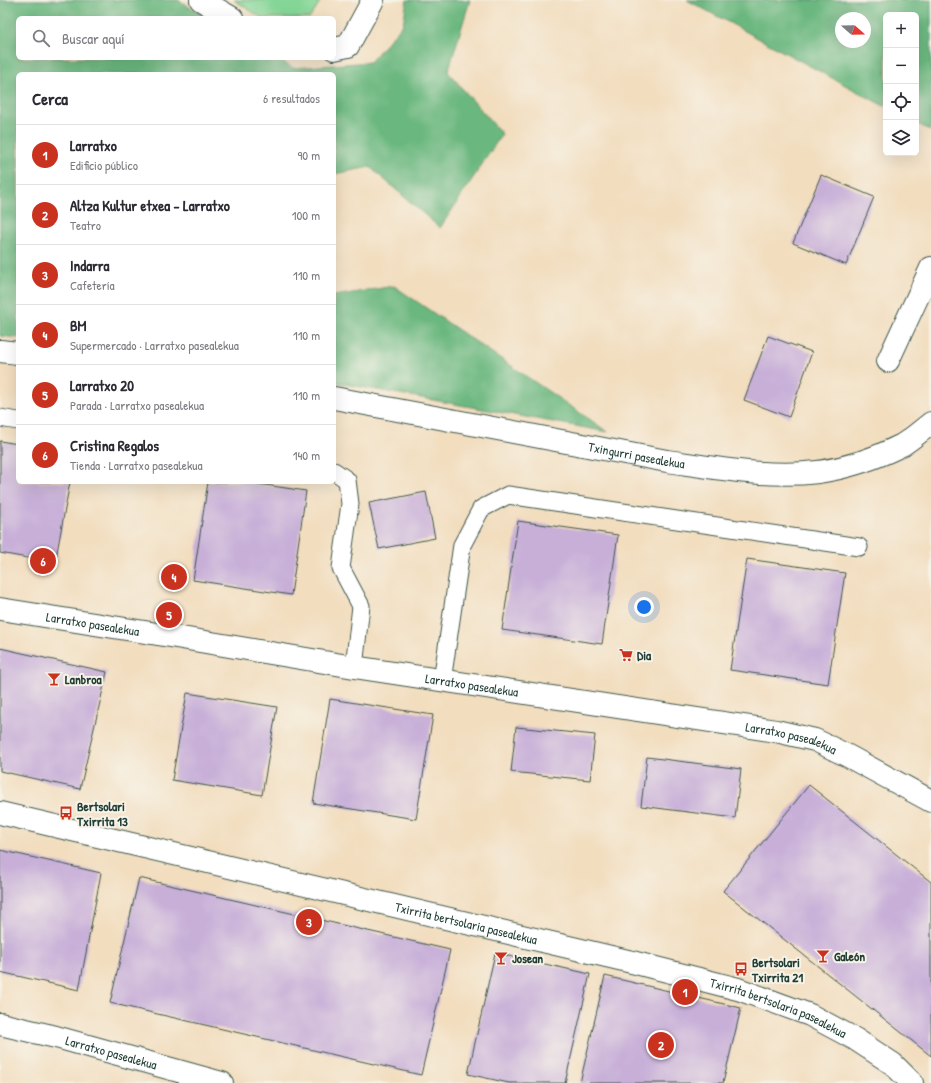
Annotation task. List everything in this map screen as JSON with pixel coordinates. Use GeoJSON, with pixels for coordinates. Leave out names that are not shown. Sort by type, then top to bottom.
{"type":"FeatureCollection","features":[{"type":"Feature","properties":{"kind":"street"},"geometry":{"type":"LineString","coordinates":[[201,0],[229,16]]}},
{"type":"Feature","properties":{"kind":"street"},"geometry":{"type":"LineString","coordinates":[[336,48],[348,46],[373,0]]}},
{"type":"Feature","properties":{"kind":"street"},"geometry":{"type":"LineString","coordinates":[[888,361],[931,268]]}},
{"type":"Feature","properties":{"kind":"street"},"geometry":{"type":"LineString","coordinates":[[0,351],[16,353]]}},
{"type":"Feature","properties":{"kind":"street","name":"Txingurri pasealekua"},"geometry":{"type":"LineString","coordinates":[[336,398],[667,461],[723,469],[779,474],[818,472],[863,462],[903,444],[931,423]]}},
{"type":"Feature","properties":{"kind":"street","name":"Larratxo pasealekua"},"geometry":{"type":"LineString","coordinates":[[0,609],[442,681],[776,731],[815,740],[931,801]]}},
{"type":"Feature","properties":{"kind":"street","name":"Txirrita bertsolaria pasealekua"},"geometry":{"type":"LineString","coordinates":[[0,814],[632,962],[738,989],[810,1016],[856,1039],[893,1064],[912,1083]]}},
{"type":"Feature","properties":{"kind":"street","name":"Larratxo pasealekua"},"geometry":{"type":"LineString","coordinates":[[0,1024],[56,1037],[222,1083]]}},
{"type":"Feature","properties":{"kind":"lane"},"geometry":{"type":"LineString","coordinates":[[0,418],[16,421]]}},
{"type":"Feature","properties":{"kind":"lane"},"geometry":{"type":"LineString","coordinates":[[336,472],[347,480],[350,504],[341,568],[361,606],[354,667]]}},
{"type":"Feature","properties":{"kind":"lane"},"geometry":{"type":"LineString","coordinates":[[442,681],[462,545],[481,509],[508,495],[859,547]]}},
{"type":"Feature","properties":{"kind":"green space"},"geometry":{"type":"Polygon","coordinates":[[[0,0],[178,0],[205,16],[16,16],[16,60],[279,60],[293,68],[370,62],[403,24],[407,0],[470,0],[448,72],[502,134],[440,228],[370,167],[336,174],[336,72],[16,72],[16,338],[0,336],[0,0]]]}},
{"type":"Feature","properties":{"kind":"green space"},"geometry":{"type":"Polygon","coordinates":[[[234,0],[321,0],[311,16],[259,16],[234,0]]]}},
{"type":"Feature","properties":{"kind":"green space"},"geometry":{"type":"Polygon","coordinates":[[[687,0],[931,0],[931,131],[919,125],[919,12],[883,12],[883,105],[687,0]]]}},
{"type":"Feature","properties":{"kind":"green space"},"geometry":{"type":"Polygon","coordinates":[[[394,286],[608,432],[336,382],[336,296],[394,286]]]}},
{"type":"Feature","properties":{"kind":"building"},"geometry":{"type":"Polygon","coordinates":[[[821,175],[874,197],[846,265],[793,243],[821,175]]]}},
{"type":"Feature","properties":{"kind":"building"},"geometry":{"type":"Polygon","coordinates":[[[768,336],[812,352],[789,417],[744,400],[768,336]]]}},
{"type":"Feature","properties":{"kind":"building"},"geometry":{"type":"Polygon","coordinates":[[[0,441],[16,444],[16,484],[70,484],[55,563],[0,553],[0,441]]]}},
{"type":"Feature","properties":{"kind":"building"},"geometry":{"type":"Polygon","coordinates":[[[208,484],[259,484],[306,491],[291,595],[193,580],[208,484]]]}},
{"type":"Feature","properties":{"kind":"building"},"geometry":{"type":"Polygon","coordinates":[[[426,492],[435,538],[379,549],[369,503],[426,492]]]}},
{"type":"Feature","properties":{"kind":"building"},"geometry":{"type":"Polygon","coordinates":[[[518,521],[618,535],[602,644],[502,630],[518,521]]]}},
{"type":"Feature","properties":{"kind":"building"},"geometry":{"type":"Polygon","coordinates":[[[747,559],[845,573],[828,684],[730,670],[747,559]]]}},
{"type":"Feature","properties":{"kind":"building"},"geometry":{"type":"Polygon","coordinates":[[[0,648],[107,672],[80,789],[0,771],[0,648]]]}},
{"type":"Feature","properties":{"kind":"building"},"geometry":{"type":"Polygon","coordinates":[[[187,693],[277,707],[262,795],[172,780],[187,693]]]}},
{"type":"Feature","properties":{"kind":"building"},"geometry":{"type":"Polygon","coordinates":[[[330,699],[433,715],[416,819],[313,803],[330,699]]]}},
{"type":"Feature","properties":{"kind":"building"},"geometry":{"type":"Polygon","coordinates":[[[516,727],[595,735],[590,780],[511,772],[516,727]]]}},
{"type":"Feature","properties":{"kind":"building"},"geometry":{"type":"Polygon","coordinates":[[[647,757],[741,769],[735,818],[641,806],[647,757]]]}},
{"type":"Feature","properties":{"kind":"building"},"geometry":{"type":"Polygon","coordinates":[[[809,785],[931,882],[931,1056],[723,891],[809,785]]]}},
{"type":"Feature","properties":{"kind":"building"},"geometry":{"type":"Polygon","coordinates":[[[0,850],[101,873],[79,990],[0,972],[0,850]]]}},
{"type":"Feature","properties":{"kind":"building"},"geometry":{"type":"Polygon","coordinates":[[[139,878],[450,950],[421,1075],[110,1003],[139,878]]]}},
{"type":"Feature","properties":{"kind":"building"},"geometry":{"type":"Polygon","coordinates":[[[495,953],[590,974],[565,1083],[509,1083],[468,1074],[495,953]]]}},
{"type":"Feature","properties":{"kind":"building"},"geometry":{"type":"Polygon","coordinates":[[[605,976],[741,1008],[723,1083],[580,1083],[605,976]]]}},
{"type":"Feature","properties":{"kind":"place","name":"Cristina Regalos"},"geometry":{"type":"Point","coordinates":[43,561]}},
{"type":"Feature","properties":{"kind":"place","name":"BM"},"geometry":{"type":"Point","coordinates":[174,577]}},
{"type":"Feature","properties":{"kind":"place","name":"Larratxo 20"},"geometry":{"type":"Point","coordinates":[169,615]}},
{"type":"Feature","properties":{"kind":"place","name":"Dia"},"geometry":{"type":"Point","coordinates":[626,655]}},
{"type":"Feature","properties":{"kind":"place","name":"Lanbroa"},"geometry":{"type":"Point","coordinates":[54,679]}},
{"type":"Feature","properties":{"kind":"place","name":"Bertsolari Txirrita 13"},"geometry":{"type":"Point","coordinates":[66,813]}},
{"type":"Feature","properties":{"kind":"place","name":"Indarra"},"geometry":{"type":"Point","coordinates":[309,922]}},
{"type":"Feature","properties":{"kind":"place","name":"Galeón"},"geometry":{"type":"Point","coordinates":[823,956]}},
{"type":"Feature","properties":{"kind":"place","name":"Josean"},"geometry":{"type":"Point","coordinates":[501,958]}},
{"type":"Feature","properties":{"kind":"place","name":"Bertsolari Txirrita 21"},"geometry":{"type":"Point","coordinates":[741,969]}},
{"type":"Feature","properties":{"kind":"place","name":"Larratxo"},"geometry":{"type":"Point","coordinates":[685,992]}},
{"type":"Feature","properties":{"kind":"place","name":"Altza Kultur etxea - Larratxo"},"geometry":{"type":"Point","coordinates":[661,1045]}}]}
